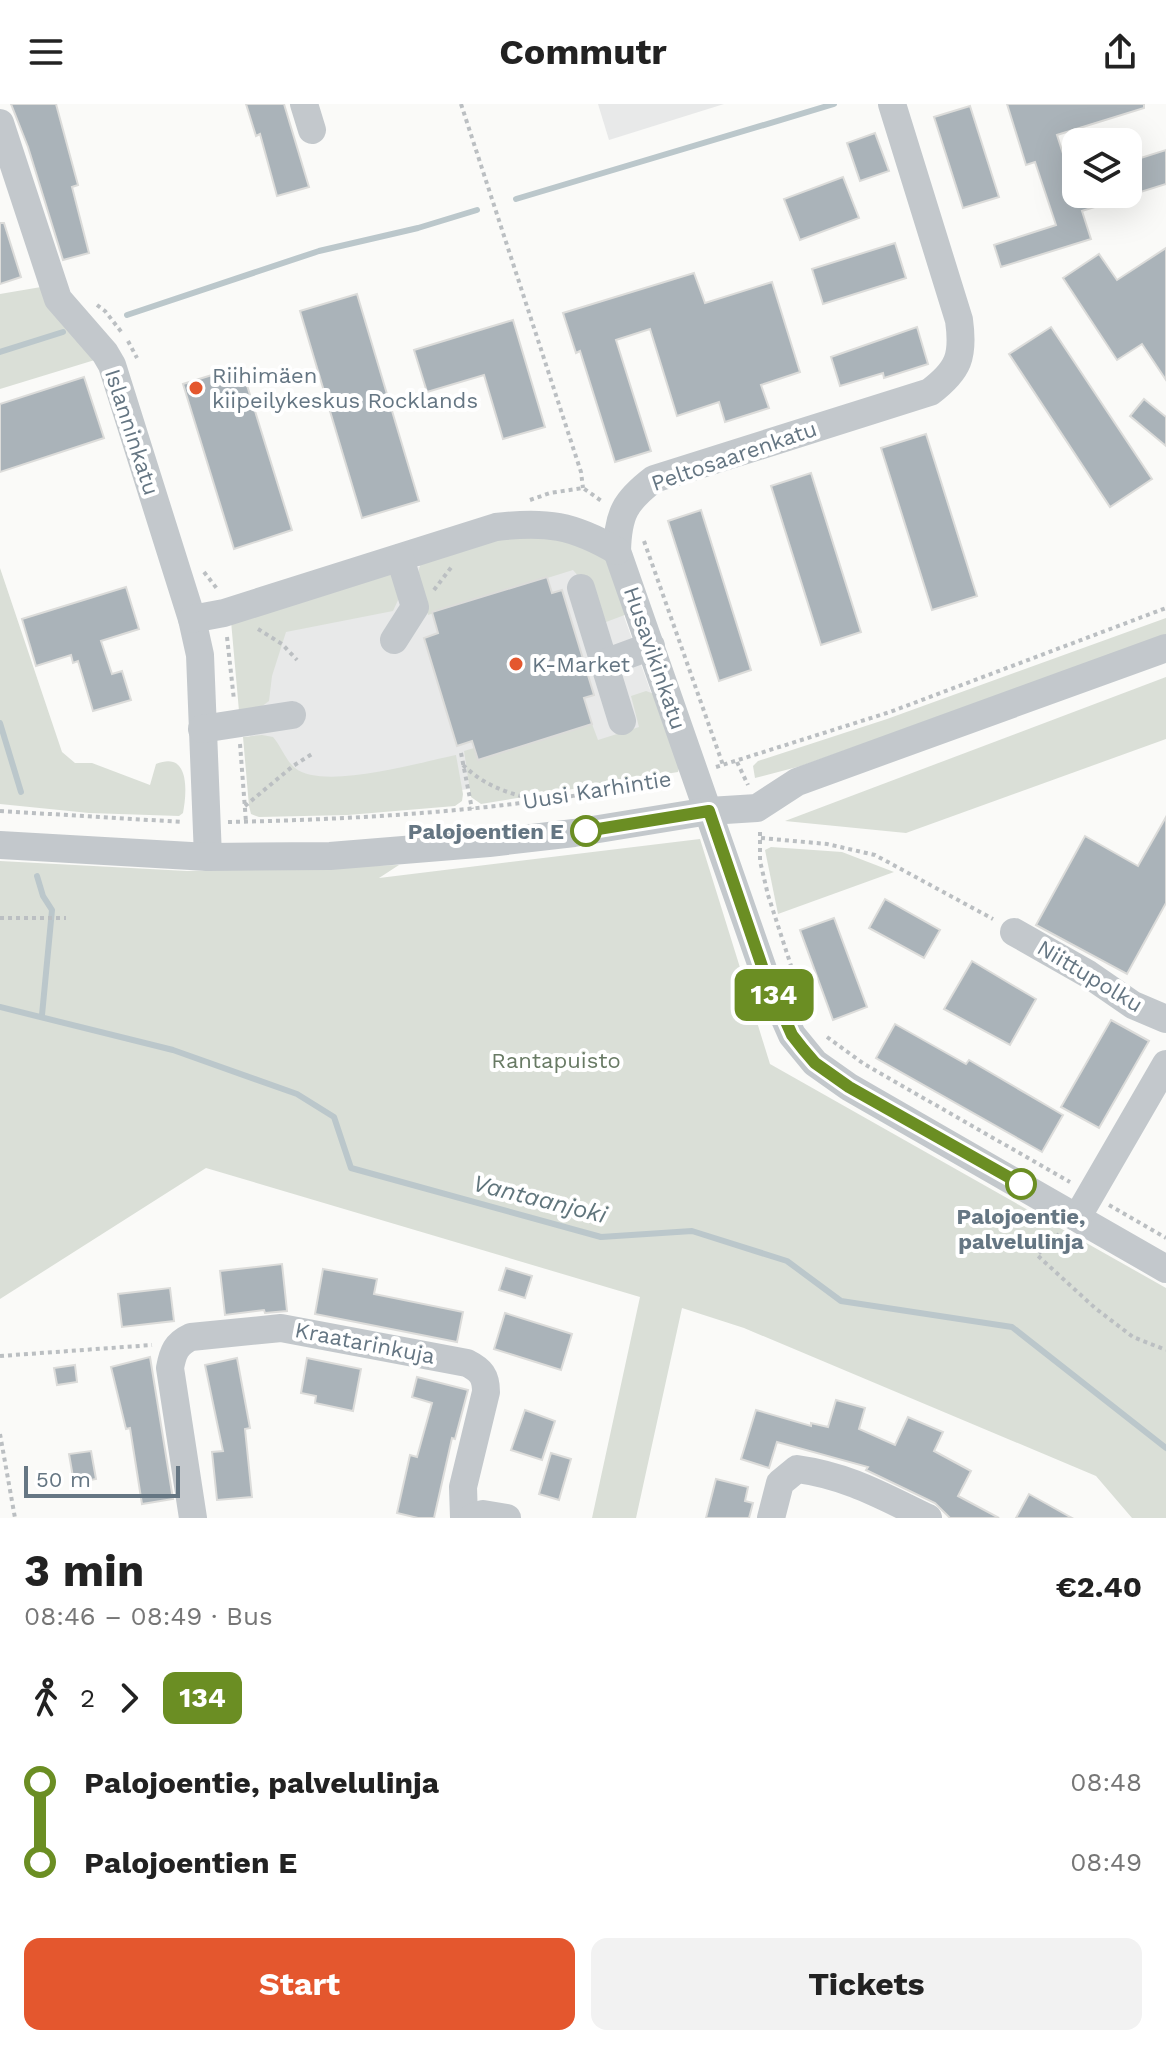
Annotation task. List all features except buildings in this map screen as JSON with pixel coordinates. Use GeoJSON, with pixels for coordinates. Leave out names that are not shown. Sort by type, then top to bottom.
{"type":"FeatureCollection","features":[{"type":"Feature","properties":{"kind":"street","name":"Peltosaarenkatu"},"geometry":{"type":"LineString","coordinates":[[617,551],[621,514],[636,493],[654,479],[930,392],[945,380],[958,363],[962,343],[959,320],[892,104]]}},
{"type":"Feature","properties":{"kind":"street","name":"Islanninkatu"},"geometry":{"type":"LineString","coordinates":[[0,123],[58,299],[112,365],[192,619]]}},
{"type":"Feature","properties":{"kind":"street"},"geometry":{"type":"LineString","coordinates":[[208,857],[200,655],[192,619],[224,613],[496,527],[533,523],[558,527],[595,538],[617,551]]}},
{"type":"Feature","properties":{"kind":"street","name":"Husavikinkatu"},"geometry":{"type":"LineString","coordinates":[[617,551],[764,972],[792,1035],[815,1063],[849,1087],[1083,1205],[1166,1269]]}},
{"type":"Feature","properties":{"kind":"street"},"geometry":{"type":"LineString","coordinates":[[394,640],[415,607],[400,558]]}},
{"type":"Feature","properties":{"kind":"street"},"geometry":{"type":"LineString","coordinates":[[581,588],[622,721]]}},
{"type":"Feature","properties":{"kind":"street"},"geometry":{"type":"LineString","coordinates":[[605,663],[651,646]]}},
{"type":"Feature","properties":{"kind":"street","name":"Uusi Karhintie"},"geometry":{"type":"LineString","coordinates":[[4,843],[208,857],[330,856],[574,833],[709,811],[753,798],[1166,648]]}},
{"type":"Feature","properties":{"kind":"street"},"geometry":{"type":"LineString","coordinates":[[202,729],[292,715]]}},
{"type":"Feature","properties":{"kind":"street","name":"Niittupolku"},"geometry":{"type":"LineString","coordinates":[[1014,932],[1088,974],[1133,1005],[1166,1019]]}},
{"type":"Feature","properties":{"kind":"street"},"geometry":{"type":"LineString","coordinates":[[1083,1205],[1166,1064]]}},
{"type":"Feature","properties":{"kind":"street","name":"Kraatarinkuja"},"geometry":{"type":"LineString","coordinates":[[179,1343],[191,1337],[281,1328],[467,1363],[480,1370],[486,1380],[486,1392],[463,1487],[464,1518]]}},
{"type":"Feature","properties":{"kind":"street"},"geometry":{"type":"LineString","coordinates":[[179,1343],[170,1368],[193,1518]]}},
{"type":"Feature","properties":{"kind":"street"},"geometry":{"type":"LineString","coordinates":[[771,1518],[780,1483],[797,1469],[829,1474],[861,1485],[928,1518]]}},
{"type":"Feature","properties":{"kind":"street"},"geometry":{"type":"LineString","coordinates":[[472,1518],[483,1514],[507,1518]]}},
{"type":"Feature","properties":{"kind":"path"},"geometry":{"type":"LineString","coordinates":[[461,104],[581,472],[583,488]]}},
{"type":"Feature","properties":{"kind":"path","name":"Uusi Karhintie"},"geometry":{"type":"LineString","coordinates":[[0,811],[206,822],[399,817],[645,784],[737,762],[890,712],[1166,608]]}},
{"type":"Feature","properties":{"kind":"path"},"geometry":{"type":"LineString","coordinates":[[224,613],[245,617],[260,631],[282,644],[297,660]]}},
{"type":"Feature","properties":{"kind":"path"},"geometry":{"type":"LineString","coordinates":[[461,753],[472,809]]}},
{"type":"Feature","properties":{"kind":"path"},"geometry":{"type":"LineString","coordinates":[[245,806],[312,754]]}},
{"type":"Feature","properties":{"kind":"path"},"geometry":{"type":"LineString","coordinates":[[737,762],[753,798],[761,838],[760,861],[796,981]]}},
{"type":"Feature","properties":{"kind":"path"},"geometry":{"type":"LineString","coordinates":[[463,765],[496,790],[534,800]]}},
{"type":"Feature","properties":{"kind":"path"},"geometry":{"type":"LineString","coordinates":[[761,838],[827,844],[875,855],[1014,932]]}},
{"type":"Feature","properties":{"kind":"path"},"geometry":{"type":"LineString","coordinates":[[0,918],[66,918]]}},
{"type":"Feature","properties":{"kind":"path"},"geometry":{"type":"LineString","coordinates":[[819,1026],[828,1039],[864,1064],[1083,1205],[1166,1238]]}},
{"type":"Feature","properties":{"kind":"path"},"geometry":{"type":"LineString","coordinates":[[1083,1205],[1037,1255],[1095,1308],[1133,1337],[1166,1350]]}},
{"type":"Feature","properties":{"kind":"path"},"geometry":{"type":"LineString","coordinates":[[0,1356],[179,1343]]}},
{"type":"Feature","properties":{"kind":"path"},"geometry":{"type":"LineString","coordinates":[[0,1434],[15,1518]]}},
{"type":"Feature","properties":{"kind":"shaded area"},"geometry":{"type":"Polygon","coordinates":[[[598,104],[724,104],[609,140],[598,104]]]}},
{"type":"Feature","properties":{"kind":"shaded area"},"geometry":{"type":"Polygon","coordinates":[[[516,538],[603,557],[677,766],[255,813],[242,619],[516,538]]]}},
{"type":"Feature","properties":{"kind":"green space"},"geometry":{"type":"Polygon","coordinates":[[[41,287],[98,359],[0,389],[0,294],[41,287]]]}},
{"type":"Feature","properties":{"kind":"green space"},"geometry":{"type":"Polygon","coordinates":[[[506,534],[566,541],[607,559],[630,613],[606,622],[595,595],[573,570],[428,615],[418,573],[421,562],[506,534]]]}},
{"type":"Feature","properties":{"kind":"green space"},"geometry":{"type":"Polygon","coordinates":[[[0,568],[62,752],[75,763],[92,763],[150,785],[156,764],[167,761],[175,763],[181,768],[185,785],[183,813],[179,816],[89,813],[0,804],[0,568]]]}},
{"type":"Feature","properties":{"kind":"green space"},"geometry":{"type":"Polygon","coordinates":[[[391,571],[399,598],[393,611],[286,632],[272,676],[269,701],[261,707],[239,711],[231,621],[391,571]]]}},
{"type":"Feature","properties":{"kind":"green space"},"geometry":{"type":"Polygon","coordinates":[[[1166,618],[1166,636],[801,766],[755,778],[753,766],[758,761],[887,719],[1166,618]]]}},
{"type":"Feature","properties":{"kind":"green space"},"geometry":{"type":"Polygon","coordinates":[[[1166,677],[1166,739],[906,833],[785,821],[1166,677]]]}},
{"type":"Feature","properties":{"kind":"green space"},"geometry":{"type":"Polygon","coordinates":[[[646,691],[657,695],[678,772],[481,804],[471,797],[464,751],[474,748],[478,760],[592,724],[598,740],[639,727],[631,696],[646,691]]]}},
{"type":"Feature","properties":{"kind":"green space"},"geometry":{"type":"Polygon","coordinates":[[[243,737],[273,737],[295,768],[327,777],[373,773],[456,755],[462,801],[455,806],[348,815],[259,817],[251,814],[249,806],[243,737]]]}},
{"type":"Feature","properties":{"kind":"green space","name":"Rantapuisto"},"geometry":{"type":"Polygon","coordinates":[[[700,839],[770,1064],[1166,1288],[1166,1518],[1132,1518],[1096,1476],[744,1328],[682,1308],[636,1518],[592,1518],[640,1297],[206,1168],[0,1299],[0,861],[187,871],[399,865],[379,878],[700,839]]]}},
{"type":"Feature","properties":{"kind":"green space"},"geometry":{"type":"Polygon","coordinates":[[[771,847],[842,852],[894,872],[778,914],[765,850],[771,847]]]}},
{"type":"Feature","properties":{"kind":"waterway"},"geometry":{"type":"LineString","coordinates":[[516,199],[834,104]]}},
{"type":"Feature","properties":{"kind":"waterway"},"geometry":{"type":"LineString","coordinates":[[127,315],[319,251],[418,228],[477,210]]}},
{"type":"Feature","properties":{"kind":"waterway"},"geometry":{"type":"LineString","coordinates":[[0,352],[63,332]]}},
{"type":"Feature","properties":{"kind":"waterway"},"geometry":{"type":"LineString","coordinates":[[0,723],[21,792]]}},
{"type":"Feature","properties":{"kind":"waterway"},"geometry":{"type":"LineString","coordinates":[[37,876],[43,896],[52,910],[42,1015]]}},
{"type":"Feature","properties":{"kind":"waterway","name":"Vantaanjoki"},"geometry":{"type":"LineString","coordinates":[[0,1007],[173,1050],[297,1094],[334,1117],[351,1168],[601,1237],[692,1231],[787,1261],[841,1301],[1012,1327],[1166,1448]]}},
{"type":"Feature","properties":{"kind":"bus line","name":"134"},"geometry":{"type":"LineString","coordinates":[[586,831],[709,811],[764,972],[792,1035],[803,1049],[815,1063],[849,1087],[1021,1184]]}},
{"type":"Feature","properties":{"kind":"place","name":"Riihimäen kiipeilykeskus Rocklands"},"geometry":{"type":"Point","coordinates":[196,388]}},
{"type":"Feature","properties":{"kind":"place","name":"K-Market"},"geometry":{"type":"Point","coordinates":[516,664]}},
{"type":"Feature","properties":{"kind":"place","name":"Palojoentien E"},"geometry":{"type":"Point","coordinates":[586,831]}},
{"type":"Feature","properties":{"kind":"place","name":"Palojoentie, palvelulinja"},"geometry":{"type":"Point","coordinates":[1021,1184]}}]}
